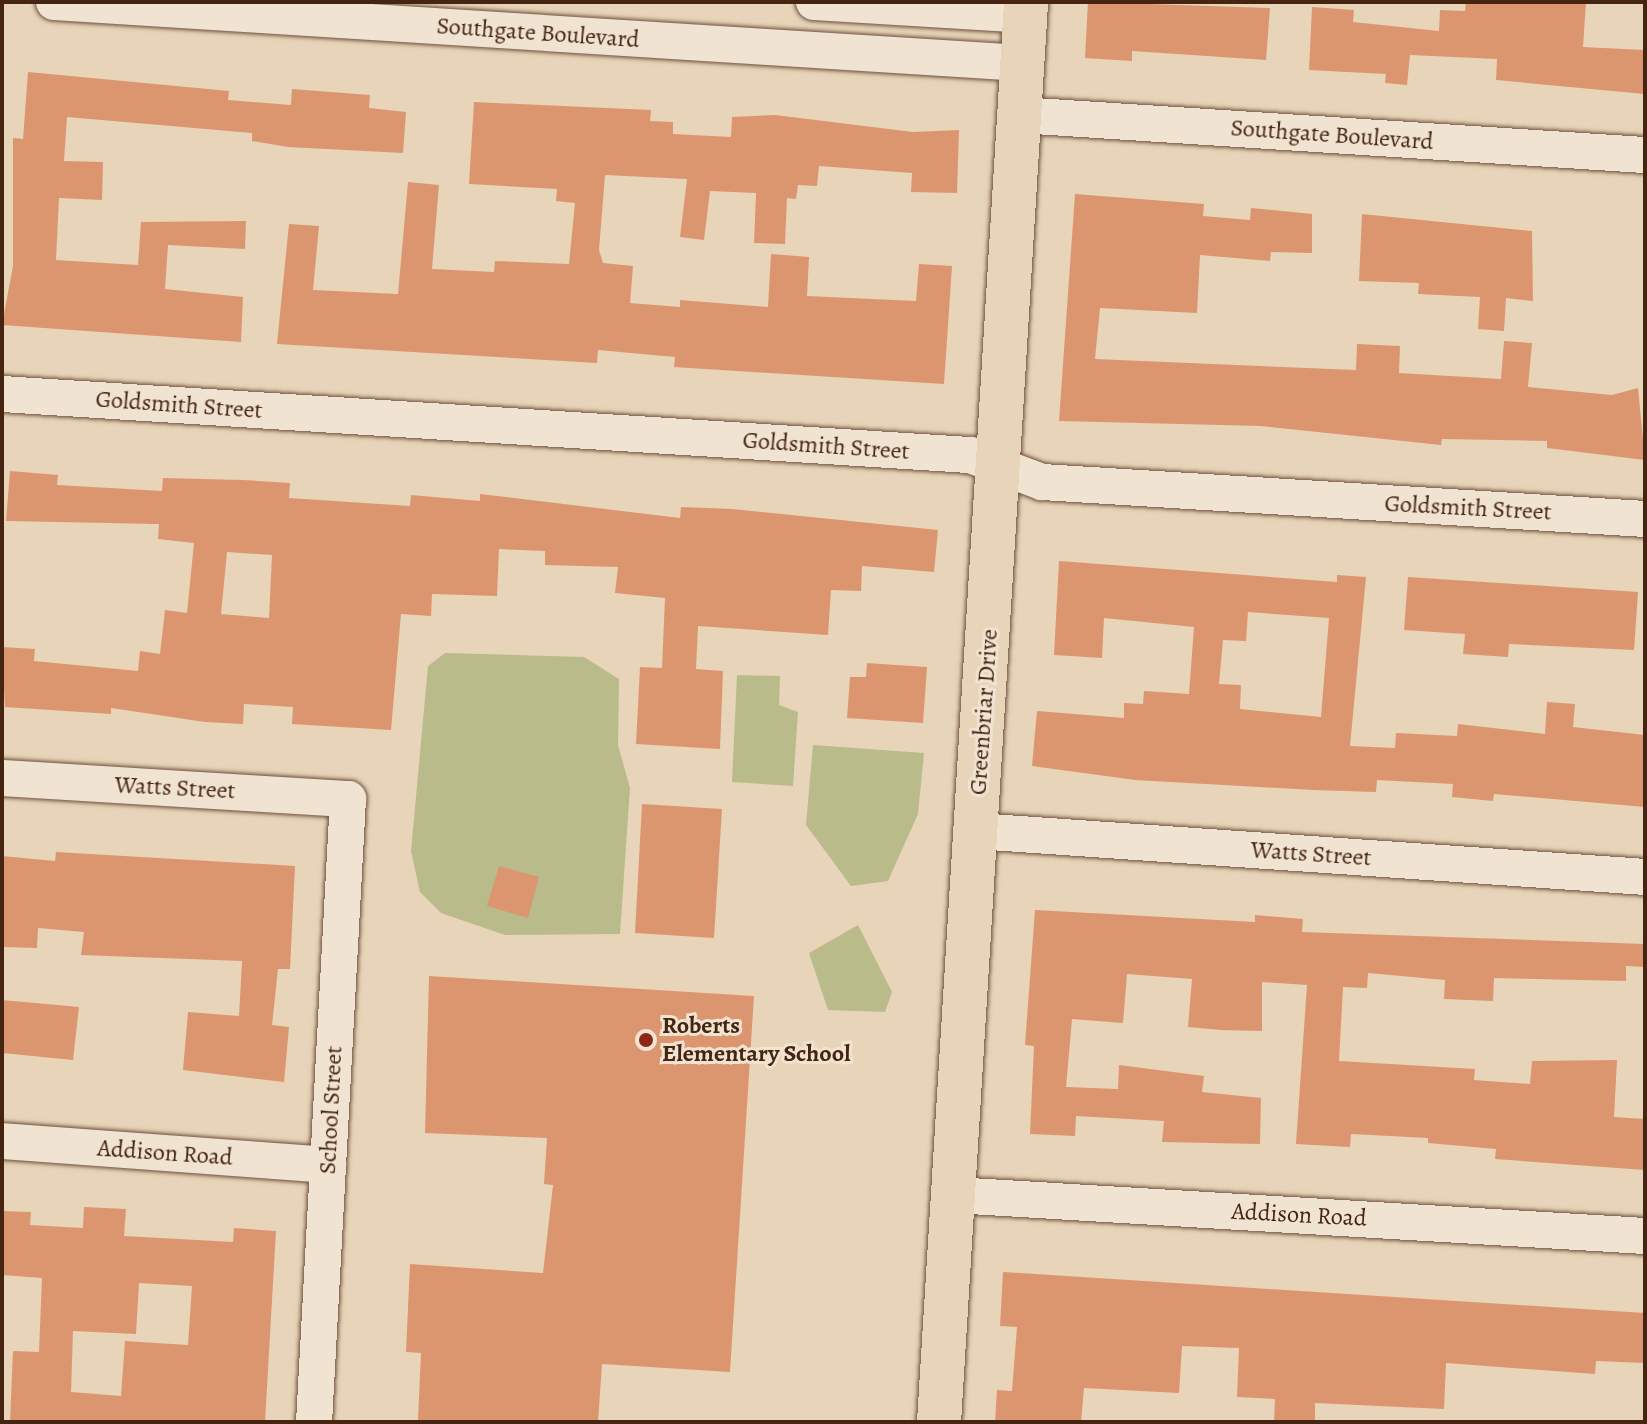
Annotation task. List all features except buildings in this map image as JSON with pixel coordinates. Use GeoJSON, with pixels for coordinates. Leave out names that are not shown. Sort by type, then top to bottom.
{"type":"FeatureCollection","features":[{"type":"Feature","properties":{"kind":"main road","name":"Greenbriar Drive"},"geometry":{"type":"LineString","coordinates":[[939,1422],[1025,9]]}},
{"type":"Feature","properties":{"kind":"street","name":"Southgate Boulevard"},"geometry":{"type":"LineString","coordinates":[[54,2],[1022,63]]}},
{"type":"Feature","properties":{"kind":"street"},"geometry":{"type":"LineString","coordinates":[[814,2],[1025,9]]}},
{"type":"Feature","properties":{"kind":"street","name":"Southgate Boulevard"},"geometry":{"type":"LineString","coordinates":[[1019,115],[1645,155]]}},
{"type":"Feature","properties":{"kind":"street","name":"Goldsmith Street"},"geometry":{"type":"LineString","coordinates":[[2,394],[970,455],[1042,482],[1645,519]]}},
{"type":"Feature","properties":{"kind":"street","name":"Watts Street"},"geometry":{"type":"LineString","coordinates":[[2,778],[348,799]]}},
{"type":"Feature","properties":{"kind":"street","name":"School Street"},"geometry":{"type":"LineString","coordinates":[[314,1422],[348,799]]}},
{"type":"Feature","properties":{"kind":"street","name":"Watts Street"},"geometry":{"type":"LineString","coordinates":[[976,831],[1645,877]]}},
{"type":"Feature","properties":{"kind":"street","name":"Addison Road"},"geometry":{"type":"LineString","coordinates":[[2,1141],[328,1165]]}},
{"type":"Feature","properties":{"kind":"street","name":"Addison Road"},"geometry":{"type":"LineString","coordinates":[[953,1195],[1645,1236]]}},
{"type":"Feature","properties":{"kind":"green space"},"geometry":{"type":"Polygon","coordinates":[[[445,653],[584,657],[619,679],[618,745],[630,788],[620,934],[505,935],[441,913],[420,892],[411,851],[428,666],[445,653]]]}},
{"type":"Feature","properties":{"kind":"green space"},"geometry":{"type":"Polygon","coordinates":[[[737,675],[780,676],[779,705],[798,712],[793,786],[732,782],[737,675]]]}},
{"type":"Feature","properties":{"kind":"green space"},"geometry":{"type":"Polygon","coordinates":[[[813,745],[924,753],[918,814],[888,881],[851,886],[806,825],[813,745]]]}},
{"type":"Feature","properties":{"kind":"green space"},"geometry":{"type":"Polygon","coordinates":[[[858,925],[892,992],[885,1012],[828,1010],[809,953],[858,925]]]}},
{"type":"Feature","properties":{"kind":"place","name":"Roberts Elementary School"},"geometry":{"type":"Point","coordinates":[646,1040]}}]}
